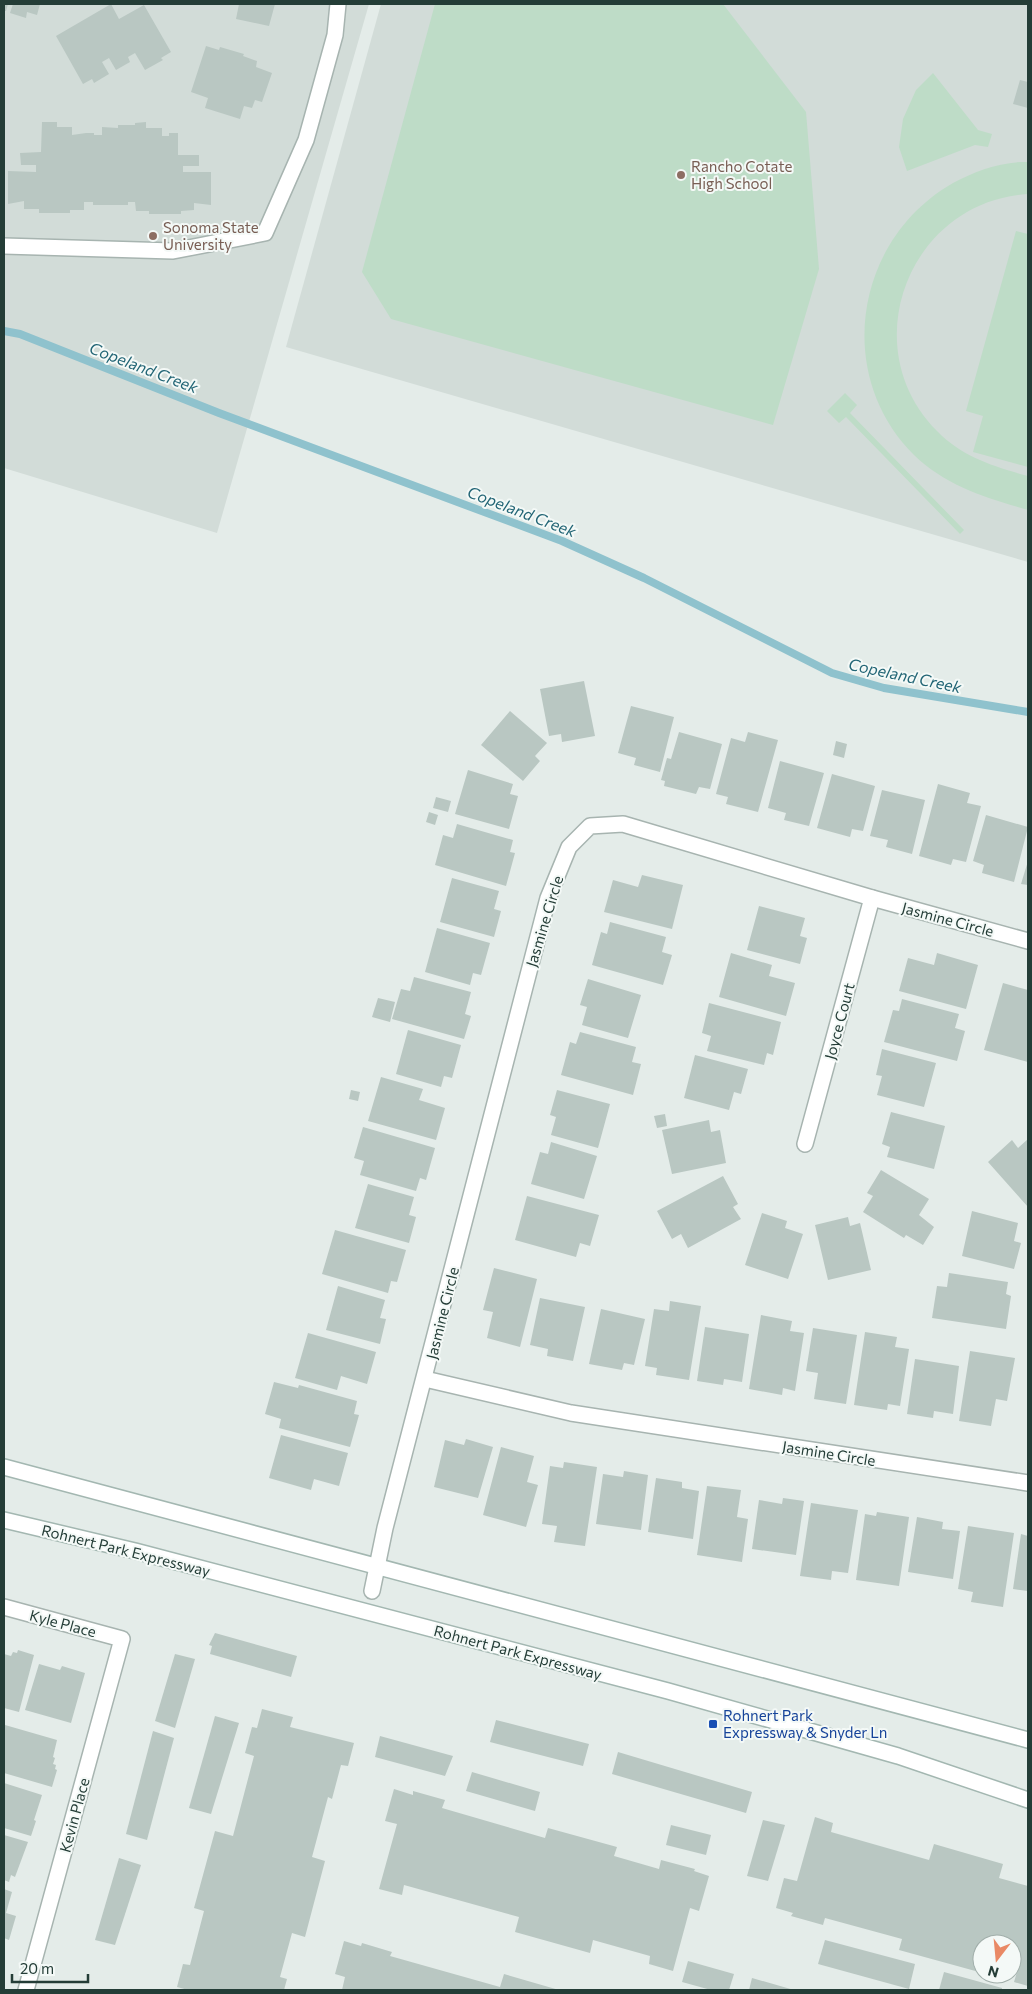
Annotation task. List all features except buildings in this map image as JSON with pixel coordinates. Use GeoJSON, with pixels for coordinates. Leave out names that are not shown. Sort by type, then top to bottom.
{"type":"FeatureCollection","features":[{"type":"Feature","properties":{"kind":"street"},"geometry":{"type":"LineString","coordinates":[[4,246],[173,251],[264,233],[306,140],[335,36],[338,4]]}},
{"type":"Feature","properties":{"kind":"street","name":"Jasmine Circle"},"geometry":{"type":"LineString","coordinates":[[372,1591],[385,1528],[548,898],[569,847],[590,826],[623,824],[872,898],[1028,941]]}},
{"type":"Feature","properties":{"kind":"street","name":"Joyce Court"},"geometry":{"type":"LineString","coordinates":[[806,1144],[872,898]]}},
{"type":"Feature","properties":{"kind":"street","name":"Jasmine Circle"},"geometry":{"type":"LineString","coordinates":[[424,1379],[571,1412],[1028,1483]]}},
{"type":"Feature","properties":{"kind":"street"},"geometry":{"type":"LineString","coordinates":[[4,1466],[1028,1740]]}},
{"type":"Feature","properties":{"kind":"street","name":"Rohnert Park Expressway"},"geometry":{"type":"LineString","coordinates":[[4,1520],[135,1551],[668,1691],[898,1756],[1028,1800]]}},
{"type":"Feature","properties":{"kind":"street","name":"Kyle Place"},"geometry":{"type":"LineString","coordinates":[[4,1607],[122,1639]]}},
{"type":"Feature","properties":{"kind":"street","name":"Kevin Place"},"geometry":{"type":"LineString","coordinates":[[26,1990],[122,1639]]}},
{"type":"Feature","properties":{"kind":"shaded area","name":"Sonoma State University"},"geometry":{"type":"Polygon","coordinates":[[[4,4],[369,4],[217,533],[4,468],[4,4]]]}},
{"type":"Feature","properties":{"kind":"shaded area","name":"Rancho Cotate High School"},"geometry":{"type":"Polygon","coordinates":[[[381,4],[1028,4],[1028,562],[286,347],[381,4]]]}},
{"type":"Feature","properties":{"kind":"green space"},"geometry":{"type":"Polygon","coordinates":[[[435,4],[723,4],[806,112],[819,269],[773,425],[391,319],[362,272],[435,4]]]}},
{"type":"Feature","properties":{"kind":"green space"},"geometry":{"type":"Polygon","coordinates":[[[933,73],[978,130],[992,134],[988,147],[975,145],[907,171],[899,147],[903,119],[916,90],[933,73]]]}},
{"type":"Feature","properties":{"kind":"green space"},"geometry":{"type":"Polygon","coordinates":[[[1028,162],[1028,194],[986,203],[952,222],[925,250],[906,284],[898,321],[899,360],[912,397],[937,431],[957,448],[991,465],[1028,476],[1028,510],[967,490],[939,475],[914,455],[888,422],[872,386],[865,348],[866,310],[876,272],[894,238],[920,207],[953,183],[970,175],[999,165],[1028,162]]]}},
{"type":"Feature","properties":{"kind":"green space"},"geometry":{"type":"Polygon","coordinates":[[[1016,231],[1028,234],[1028,467],[973,452],[983,416],[966,411],[1016,231]]]}},
{"type":"Feature","properties":{"kind":"green space"},"geometry":{"type":"Polygon","coordinates":[[[845,393],[857,405],[850,413],[964,530],[960,534],[846,417],[839,423],[827,411],[845,393]]]}},
{"type":"Feature","properties":{"kind":"waterway","name":"Copeland Creek"},"geometry":{"type":"LineString","coordinates":[[4,331],[20,334],[219,413],[562,541],[644,578],[832,673],[884,688],[1028,712]]}},
{"type":"Feature","properties":{"kind":"place","name":"Rancho Cotate High School"},"geometry":{"type":"Point","coordinates":[681,175]}},
{"type":"Feature","properties":{"kind":"place","name":"Sonoma State University"},"geometry":{"type":"Point","coordinates":[153,236]}},
{"type":"Feature","properties":{"kind":"place","name":"Rohnert Park Expressway & Snyder Ln"},"geometry":{"type":"Point","coordinates":[713,1724]}}]}
